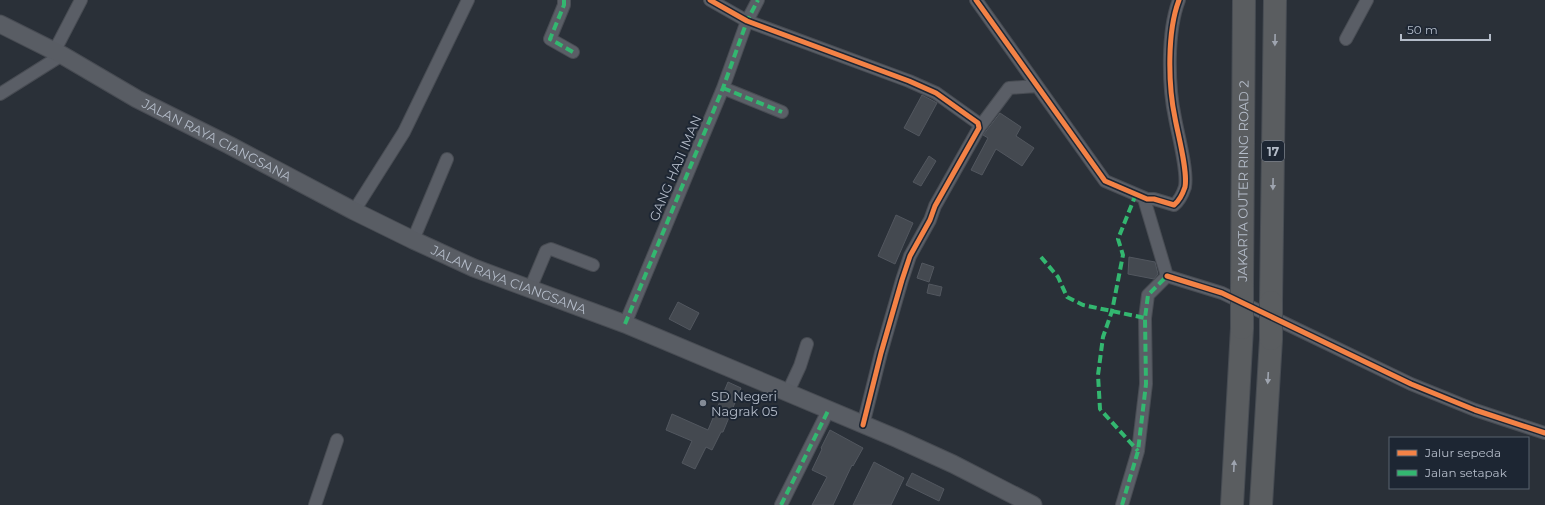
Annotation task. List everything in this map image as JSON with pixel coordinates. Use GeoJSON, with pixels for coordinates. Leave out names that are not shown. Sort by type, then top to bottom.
{"type":"FeatureCollection","features":[{"type":"Feature","properties":{"kind":"highway","name":"JAKARTA OUTER RING ROAD 2"},"geometry":{"type":"LineString","coordinates":[[1232,505],[1242,328],[1244,0]]}},
{"type":"Feature","properties":{"kind":"highway","name":"17"},"geometry":{"type":"LineString","coordinates":[[1261,505],[1271,339],[1275,0]]}},
{"type":"Feature","properties":{"kind":"main road","name":"JALAN RAYA CIANGSANA"},"geometry":{"type":"LineString","coordinates":[[0,24],[58,53],[137,99],[413,240],[474,268],[625,324],[863,425],[953,464],[1033,505]]}},
{"type":"Feature","properties":{"kind":"street"},"geometry":{"type":"LineString","coordinates":[[0,94],[58,53],[81,0]]}},
{"type":"Feature","properties":{"kind":"street"},"geometry":{"type":"LineString","coordinates":[[354,211],[404,132],[468,0]]}},
{"type":"Feature","properties":{"kind":"street"},"geometry":{"type":"LineString","coordinates":[[564,0],[564,5],[550,39],[573,52]]}},
{"type":"Feature","properties":{"kind":"street"},"geometry":{"type":"LineString","coordinates":[[710,0],[747,22],[936,93],[978,123],[979,128]]}},
{"type":"Feature","properties":{"kind":"street","name":"GANG HAJI IMAN"},"geometry":{"type":"LineString","coordinates":[[625,324],[723,88],[747,22],[758,0]]}},
{"type":"Feature","properties":{"kind":"street"},"geometry":{"type":"LineString","coordinates":[[976,0],[1105,181],[1147,199],[1154,199],[1174,205],[1178,202],[1185,187],[1185,171],[1173,109],[1171,67],[1171,29],[1179,0]]}},
{"type":"Feature","properties":{"kind":"street"},"geometry":{"type":"LineString","coordinates":[[1346,39],[1367,0]]}},
{"type":"Feature","properties":{"kind":"street"},"geometry":{"type":"LineString","coordinates":[[863,425],[881,353],[902,280],[910,256],[930,220],[935,206],[979,128],[1009,88],[1037,86]]}},
{"type":"Feature","properties":{"kind":"street"},"geometry":{"type":"LineString","coordinates":[[723,88],[782,112]]}},
{"type":"Feature","properties":{"kind":"street"},"geometry":{"type":"LineString","coordinates":[[413,240],[447,159]]}},
{"type":"Feature","properties":{"kind":"street"},"geometry":{"type":"LineString","coordinates":[[1147,199],[1145,202],[1167,276]]}},
{"type":"Feature","properties":{"kind":"street"},"geometry":{"type":"LineString","coordinates":[[530,289],[546,250],[551,249],[593,265]]}},
{"type":"Feature","properties":{"kind":"street"},"geometry":{"type":"LineString","coordinates":[[1167,276],[1222,293],[1411,384],[1475,410],[1545,433]]}},
{"type":"Feature","properties":{"kind":"street"},"geometry":{"type":"LineString","coordinates":[[1122,505],[1138,451],[1146,384],[1145,318],[1148,295],[1167,276]]}},
{"type":"Feature","properties":{"kind":"street"},"geometry":{"type":"LineString","coordinates":[[787,394],[802,360],[807,344]]}},
{"type":"Feature","properties":{"kind":"street"},"geometry":{"type":"LineString","coordinates":[[781,505],[828,411]]}},
{"type":"Feature","properties":{"kind":"street"},"geometry":{"type":"LineString","coordinates":[[315,505],[337,440]]}},
{"type":"Feature","properties":{"kind":"building"},"geometry":{"type":"Polygon","coordinates":[[[922,95],[937,103],[919,136],[904,128],[922,95]]]}},
{"type":"Feature","properties":{"kind":"building"},"geometry":{"type":"Polygon","coordinates":[[[1000,113],[1021,127],[1016,136],[1034,148],[1022,166],[996,149],[982,175],[971,170],[988,138],[983,135],[1000,113]]]}},
{"type":"Feature","properties":{"kind":"building"},"geometry":{"type":"Polygon","coordinates":[[[929,156],[936,161],[921,186],[913,182],[929,156]]]}},
{"type":"Feature","properties":{"kind":"building"},"geometry":{"type":"Polygon","coordinates":[[[896,215],[913,223],[895,264],[878,256],[896,215]]]}},
{"type":"Feature","properties":{"kind":"building"},"geometry":{"type":"Polygon","coordinates":[[[1129,257],[1155,262],[1158,274],[1154,279],[1128,274],[1129,257]]]}},
{"type":"Feature","properties":{"kind":"building"},"geometry":{"type":"Polygon","coordinates":[[[922,263],[934,267],[929,282],[917,278],[922,263]]]}},
{"type":"Feature","properties":{"kind":"building"},"geometry":{"type":"Polygon","coordinates":[[[929,284],[942,287],[940,296],[927,293],[929,284]]]}},
{"type":"Feature","properties":{"kind":"building"},"geometry":{"type":"Polygon","coordinates":[[[678,302],[699,313],[690,330],[669,319],[678,302]]]}},
{"type":"Feature","properties":{"kind":"building"},"geometry":{"type":"Polygon","coordinates":[[[728,382],[741,388],[723,432],[721,432],[712,450],[706,447],[695,469],[682,463],[692,441],[666,430],[672,414],[708,430],[728,382]]]}},
{"type":"Feature","properties":{"kind":"building"},"geometry":{"type":"Polygon","coordinates":[[[830,430],[863,448],[853,466],[852,465],[833,505],[812,505],[827,477],[812,470],[830,430]]]}},
{"type":"Feature","properties":{"kind":"building"},"geometry":{"type":"Polygon","coordinates":[[[874,462],[904,478],[891,505],[853,505],[874,462]]]}},
{"type":"Feature","properties":{"kind":"building"},"geometry":{"type":"Polygon","coordinates":[[[912,473],[944,489],[939,501],[906,485],[912,473]]]}},
{"type":"Feature","properties":{"kind":"marked path"},"geometry":{"type":"LineString","coordinates":[[564,0],[564,5],[550,39],[573,52]]}},
{"type":"Feature","properties":{"kind":"marked path"},"geometry":{"type":"LineString","coordinates":[[625,324],[723,88],[747,21],[758,0]]}},
{"type":"Feature","properties":{"kind":"marked path"},"geometry":{"type":"LineString","coordinates":[[723,88],[782,112]]}},
{"type":"Feature","properties":{"kind":"marked path"},"geometry":{"type":"LineString","coordinates":[[1136,194],[1118,239],[1123,255],[1112,311],[1103,337],[1098,375],[1100,409],[1138,451]]}},
{"type":"Feature","properties":{"kind":"marked path"},"geometry":{"type":"LineString","coordinates":[[1041,257],[1058,277],[1067,297],[1083,305],[1145,318]]}},
{"type":"Feature","properties":{"kind":"marked path"},"geometry":{"type":"LineString","coordinates":[[1122,505],[1138,451],[1146,384],[1145,318],[1148,295],[1167,276]]}},
{"type":"Feature","properties":{"kind":"marked path"},"geometry":{"type":"LineString","coordinates":[[781,505],[828,411]]}},
{"type":"Feature","properties":{"kind":"cycle path"},"geometry":{"type":"LineString","coordinates":[[710,0],[747,21],[909,81],[936,93],[978,123],[979,128],[935,206],[930,220],[910,256],[881,353],[863,425]]}},
{"type":"Feature","properties":{"kind":"cycle path"},"geometry":{"type":"LineString","coordinates":[[976,0],[1105,181],[1147,199],[1154,199],[1174,205],[1183,192],[1186,180],[1173,105],[1170,74],[1172,27],[1179,0]]}},
{"type":"Feature","properties":{"kind":"cycle path"},"geometry":{"type":"LineString","coordinates":[[1167,276],[1222,293],[1411,384],[1475,410],[1545,433]]}},
{"type":"Feature","properties":{"kind":"place","name":"SD Negeri Nagrak 05"},"geometry":{"type":"Point","coordinates":[703,403]}}]}
